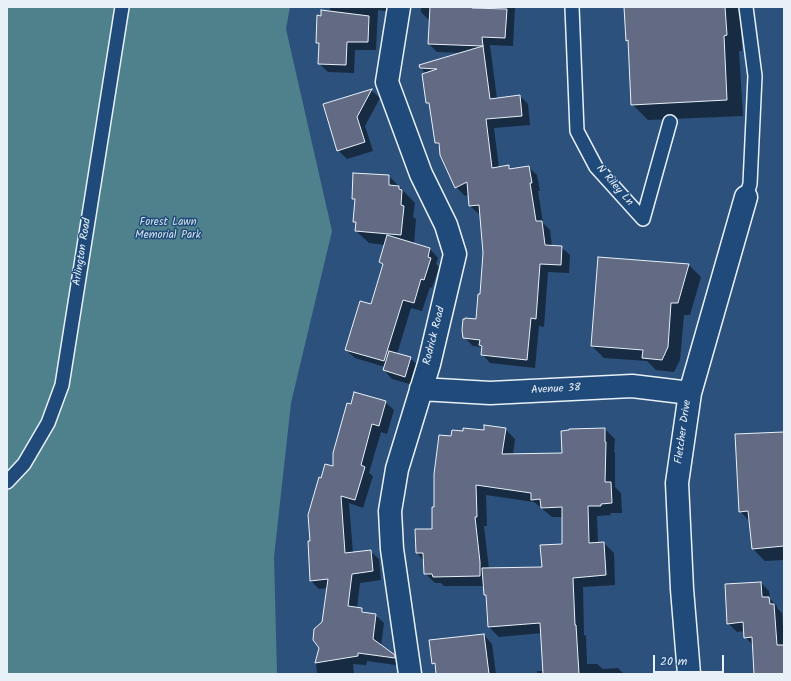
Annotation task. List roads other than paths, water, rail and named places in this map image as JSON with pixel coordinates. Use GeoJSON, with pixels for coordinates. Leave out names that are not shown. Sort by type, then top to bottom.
{"type":"FeatureCollection","features":[{"type":"Feature","properties":{"kind":"street","name":"Rodrick Road"},"geometry":{"type":"LineString","coordinates":[[399,7],[387,82],[420,174],[446,225],[455,254],[429,364],[398,469],[390,512],[392,549],[410,674]]}},
{"type":"Feature","properties":{"kind":"street","name":"Fletcher Drive"},"geometry":{"type":"LineString","coordinates":[[689,674],[682,589],[677,483],[690,393],[746,197]]}},
{"type":"Feature","properties":{"kind":"street","name":"Avenue 38"},"geometry":{"type":"LineString","coordinates":[[421,388],[490,393],[632,386],[690,393]]}},
{"type":"Feature","properties":{"kind":"lane","name":"Arlington Road"},"geometry":{"type":"LineString","coordinates":[[7,482],[24,464],[48,423],[62,385],[122,7]]}},
{"type":"Feature","properties":{"kind":"lane","name":"N Riley Ln"},"geometry":{"type":"LineString","coordinates":[[572,7],[577,131],[596,167],[643,218],[670,122]]}},
{"type":"Feature","properties":{"kind":"lane"},"geometry":{"type":"LineString","coordinates":[[746,7],[756,76],[750,184],[746,197]]}},
{"type":"Feature","properties":{"kind":"park label","name":"Forest Lawn Memorial Park"},"geometry":{"type":"Point","coordinates":[168,229]}}]}
